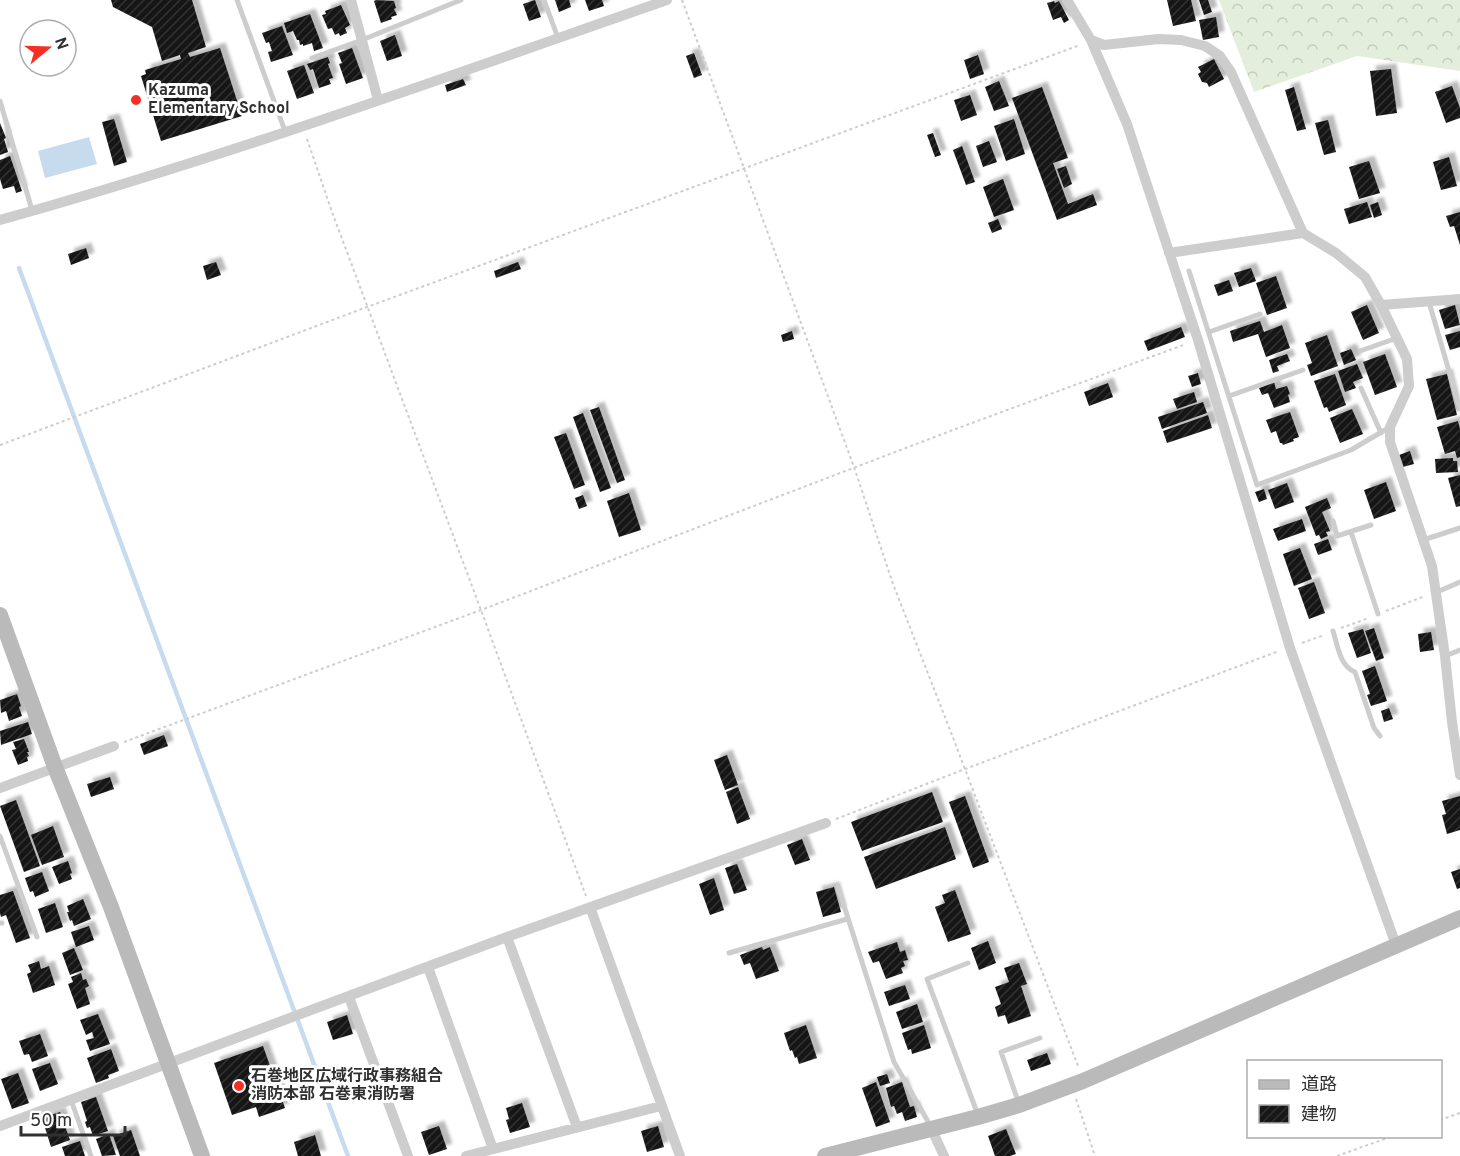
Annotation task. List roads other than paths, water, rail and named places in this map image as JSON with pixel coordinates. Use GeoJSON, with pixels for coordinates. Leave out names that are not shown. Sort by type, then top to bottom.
{"type":"FeatureCollection","features":[{"type":"Feature","properties":{"kind":"street"},"geometry":{"type":"LineString","coordinates":[[352,0],[378,100]]}},
{"type":"Feature","properties":{"kind":"street"},"geometry":{"type":"LineString","coordinates":[[0,220],[146,178],[286,133],[667,0]]}},
{"type":"Feature","properties":{"kind":"street"},"geometry":{"type":"LineString","coordinates":[[1067,0],[1091,40],[1127,124],[1198,340],[1290,648],[1396,945]]}},
{"type":"Feature","properties":{"kind":"street"},"geometry":{"type":"LineString","coordinates":[[1091,40],[1104,45],[1158,39],[1181,40],[1205,46],[1220,56],[1231,72],[1303,233],[1336,253],[1365,277],[1381,305],[1407,359],[1409,386],[1385,430],[1432,566],[1460,775]]}},
{"type":"Feature","properties":{"kind":"street"},"geometry":{"type":"LineString","coordinates":[[1169,253],[1303,233]]}},
{"type":"Feature","properties":{"kind":"street"},"geometry":{"type":"LineString","coordinates":[[1381,305],[1460,299]]}},
{"type":"Feature","properties":{"kind":"street"},"geometry":{"type":"LineString","coordinates":[[0,615],[55,767],[111,907],[202,1156]]}},
{"type":"Feature","properties":{"kind":"street"},"geometry":{"type":"LineString","coordinates":[[0,788],[114,746]]}},
{"type":"Feature","properties":{"kind":"street"},"geometry":{"type":"LineString","coordinates":[[0,1126],[507,937],[826,823]]}},
{"type":"Feature","properties":{"kind":"street"},"geometry":{"type":"LineString","coordinates":[[590,907],[680,1156]]}},
{"type":"Feature","properties":{"kind":"street"},"geometry":{"type":"LineString","coordinates":[[825,1156],[932,1130],[1019,1105],[1077,1083],[1460,918]]}},
{"type":"Feature","properties":{"kind":"street"},"geometry":{"type":"LineString","coordinates":[[507,937],[577,1127]]}},
{"type":"Feature","properties":{"kind":"street"},"geometry":{"type":"LineString","coordinates":[[428,967],[493,1149]]}},
{"type":"Feature","properties":{"kind":"street"},"geometry":{"type":"LineString","coordinates":[[349,997],[408,1156]]}},
{"type":"Feature","properties":{"kind":"street"},"geometry":{"type":"LineString","coordinates":[[466,1156],[661,1106]]}},
{"type":"Feature","properties":{"kind":"street"},"geometry":{"type":"LineString","coordinates":[[932,1130],[944,1156]]}},
{"type":"Feature","properties":{"kind":"lane"},"geometry":{"type":"LineString","coordinates":[[237,0],[286,133]]}},
{"type":"Feature","properties":{"kind":"lane"},"geometry":{"type":"LineString","coordinates":[[312,58],[362,40],[446,3],[461,0]]}},
{"type":"Feature","properties":{"kind":"lane"},"geometry":{"type":"LineString","coordinates":[[544,0],[558,38]]}},
{"type":"Feature","properties":{"kind":"lane"},"geometry":{"type":"LineString","coordinates":[[0,101],[32,210]]}},
{"type":"Feature","properties":{"kind":"lane"},"geometry":{"type":"LineString","coordinates":[[1189,271],[1257,485],[1351,450],[1385,430],[1361,388]]}},
{"type":"Feature","properties":{"kind":"lane"},"geometry":{"type":"LineString","coordinates":[[1429,302],[1460,409]]}},
{"type":"Feature","properties":{"kind":"lane"},"geometry":{"type":"LineString","coordinates":[[1209,332],[1260,314]]}},
{"type":"Feature","properties":{"kind":"lane"},"geometry":{"type":"LineString","coordinates":[[1360,351],[1397,338]]}},
{"type":"Feature","properties":{"kind":"lane"},"geometry":{"type":"LineString","coordinates":[[1229,396],[1303,370]]}},
{"type":"Feature","properties":{"kind":"lane"},"geometry":{"type":"LineString","coordinates":[[1333,521],[1337,536],[1371,525]]}},
{"type":"Feature","properties":{"kind":"lane"},"geometry":{"type":"LineString","coordinates":[[1423,540],[1460,528]]}},
{"type":"Feature","properties":{"kind":"lane"},"geometry":{"type":"LineString","coordinates":[[1351,532],[1378,614]]}},
{"type":"Feature","properties":{"kind":"lane"},"geometry":{"type":"LineString","coordinates":[[1437,592],[1460,582]]}},
{"type":"Feature","properties":{"kind":"lane"},"geometry":{"type":"LineString","coordinates":[[1333,631],[1343,663],[1355,672],[1374,728],[1380,736]]}},
{"type":"Feature","properties":{"kind":"lane"},"geometry":{"type":"LineString","coordinates":[[1445,656],[1460,650]]}},
{"type":"Feature","properties":{"kind":"lane"},"geometry":{"type":"LineString","coordinates":[[0,836],[37,937]]}},
{"type":"Feature","properties":{"kind":"lane"},"geometry":{"type":"LineString","coordinates":[[838,886],[894,1062],[932,1130]]}},
{"type":"Feature","properties":{"kind":"lane"},"geometry":{"type":"LineString","coordinates":[[729,953],[847,919]]}},
{"type":"Feature","properties":{"kind":"lane"},"geometry":{"type":"LineString","coordinates":[[968,963],[927,979],[978,1117]]}},
{"type":"Feature","properties":{"kind":"lane"},"geometry":{"type":"LineString","coordinates":[[1019,1105],[1001,1052],[1040,1038]]}},
{"type":"Feature","properties":{"kind":"lane"},"geometry":{"type":"LineString","coordinates":[[71,1100],[92,1156]]}},
{"type":"Feature","properties":{"kind":"water"},"geometry":{"type":"Polygon","coordinates":[[[89,137],[97,164],[45,178],[38,151],[89,137]]]}},
{"type":"Feature","properties":{"kind":"waterway"},"geometry":{"type":"LineString","coordinates":[[19,268],[348,1156]]}},
{"type":"Feature","properties":{"kind":"place","name":"Kazuma Elementary School"},"geometry":{"type":"Point","coordinates":[136,100]}},
{"type":"Feature","properties":{"kind":"place","name":"石巻地区広域行政事務組合 消防本部 石巻東消防署"},"geometry":{"type":"Point","coordinates":[239,1086]}}]}
